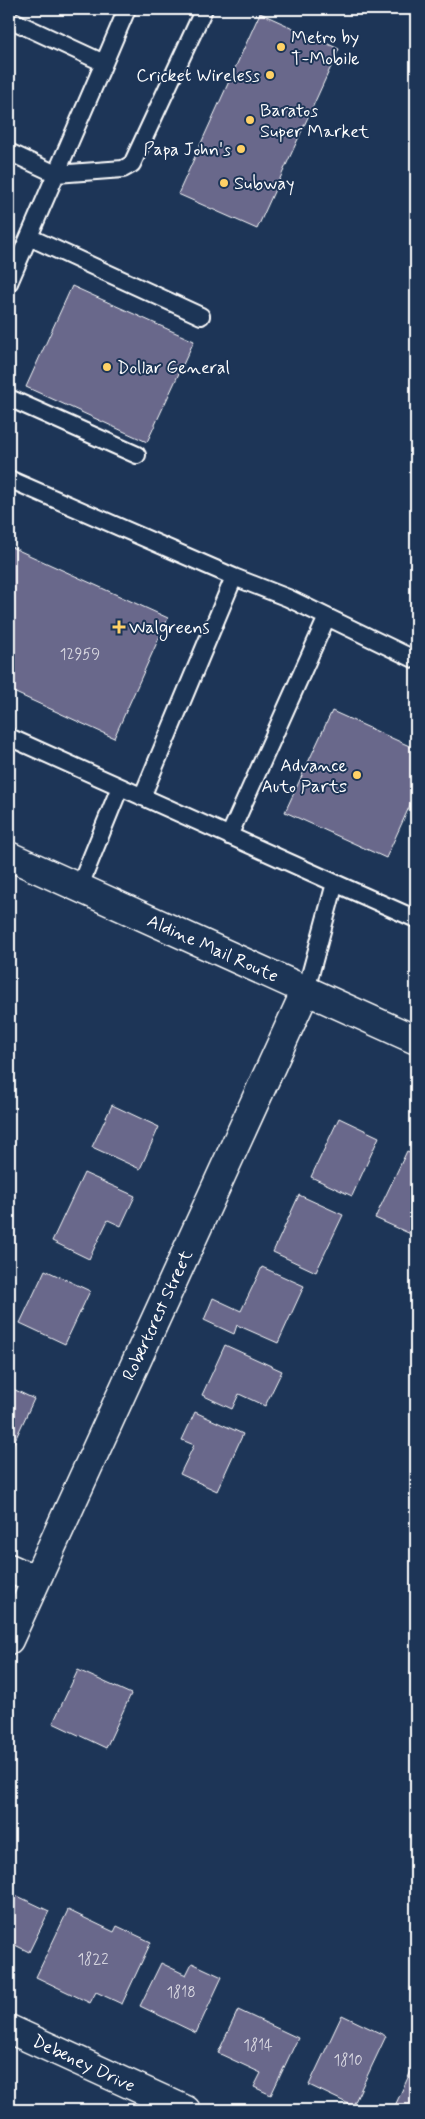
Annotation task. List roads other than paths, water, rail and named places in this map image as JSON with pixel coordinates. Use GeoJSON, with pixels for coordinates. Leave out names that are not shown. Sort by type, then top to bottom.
{"type":"FeatureCollection","features":[{"type":"Feature","properties":{"kind":"street","name":"Aldine Mail Route"},"geometry":{"type":"LineString","coordinates":[[9,856],[416,1040]]}},
{"type":"Feature","properties":{"kind":"street","name":"Robertcrest Street"},"geometry":{"type":"LineString","coordinates":[[9,1640],[306,990]]}},
{"type":"Feature","properties":{"kind":"street"},"geometry":{"type":"LineString","coordinates":[[9,1568],[36,1580]]}},
{"type":"Feature","properties":{"kind":"street","name":"Debeney Drive"},"geometry":{"type":"LineString","coordinates":[[9,2029],[186,2110]]}},
{"type":"Feature","properties":{"kind":"lane"},"geometry":{"type":"LineString","coordinates":[[9,283],[127,9]]}},
{"type":"Feature","properties":{"kind":"lane"},"geometry":{"type":"LineString","coordinates":[[9,152],[56,174],[124,169],[132,164],[204,9]]}},
{"type":"Feature","properties":{"kind":"lane"},"geometry":{"type":"LineString","coordinates":[[9,19],[104,62]]}},
{"type":"Feature","properties":{"kind":"lane"},"geometry":{"type":"LineString","coordinates":[[29,236],[201,316]]}},
{"type":"Feature","properties":{"kind":"lane"},"geometry":{"type":"LineString","coordinates":[[9,398],[137,455]]}},
{"type":"Feature","properties":{"kind":"lane"},"geometry":{"type":"LineString","coordinates":[[9,479],[234,577],[288,598],[416,660]]}},
{"type":"Feature","properties":{"kind":"lane"},"geometry":{"type":"LineString","coordinates":[[142,797],[234,577]]}},
{"type":"Feature","properties":{"kind":"lane"},"geometry":{"type":"LineString","coordinates":[[229,836],[327,618]]}},
{"type":"Feature","properties":{"kind":"lane"},"geometry":{"type":"LineString","coordinates":[[9,737],[416,919]]}},
{"type":"Feature","properties":{"kind":"lane"},"geometry":{"type":"LineString","coordinates":[[79,888],[120,787]]}},
{"type":"Feature","properties":{"kind":"lane"},"geometry":{"type":"LineString","coordinates":[[306,990],[335,883]]}},
{"type":"Feature","properties":{"kind":"place","name":"Metro by T-Mobile"},"geometry":{"type":"Point","coordinates":[281,47]}},
{"type":"Feature","properties":{"kind":"place","name":"Cricket Wireless"},"geometry":{"type":"Point","coordinates":[270,75]}},
{"type":"Feature","properties":{"kind":"place","name":"Baratos Super Market"},"geometry":{"type":"Point","coordinates":[250,120]}},
{"type":"Feature","properties":{"kind":"place","name":"Papa John's"},"geometry":{"type":"Point","coordinates":[241,149]}},
{"type":"Feature","properties":{"kind":"place","name":"Subway"},"geometry":{"type":"Point","coordinates":[224,183]}},
{"type":"Feature","properties":{"kind":"place","name":"Dollar General"},"geometry":{"type":"Point","coordinates":[107,367]}},
{"type":"Feature","properties":{"kind":"place","name":"Walgreens"},"geometry":{"type":"Point","coordinates":[119,627]}},
{"type":"Feature","properties":{"kind":"place","name":"Advance Auto Parts"},"geometry":{"type":"Point","coordinates":[357,775]}}]}
